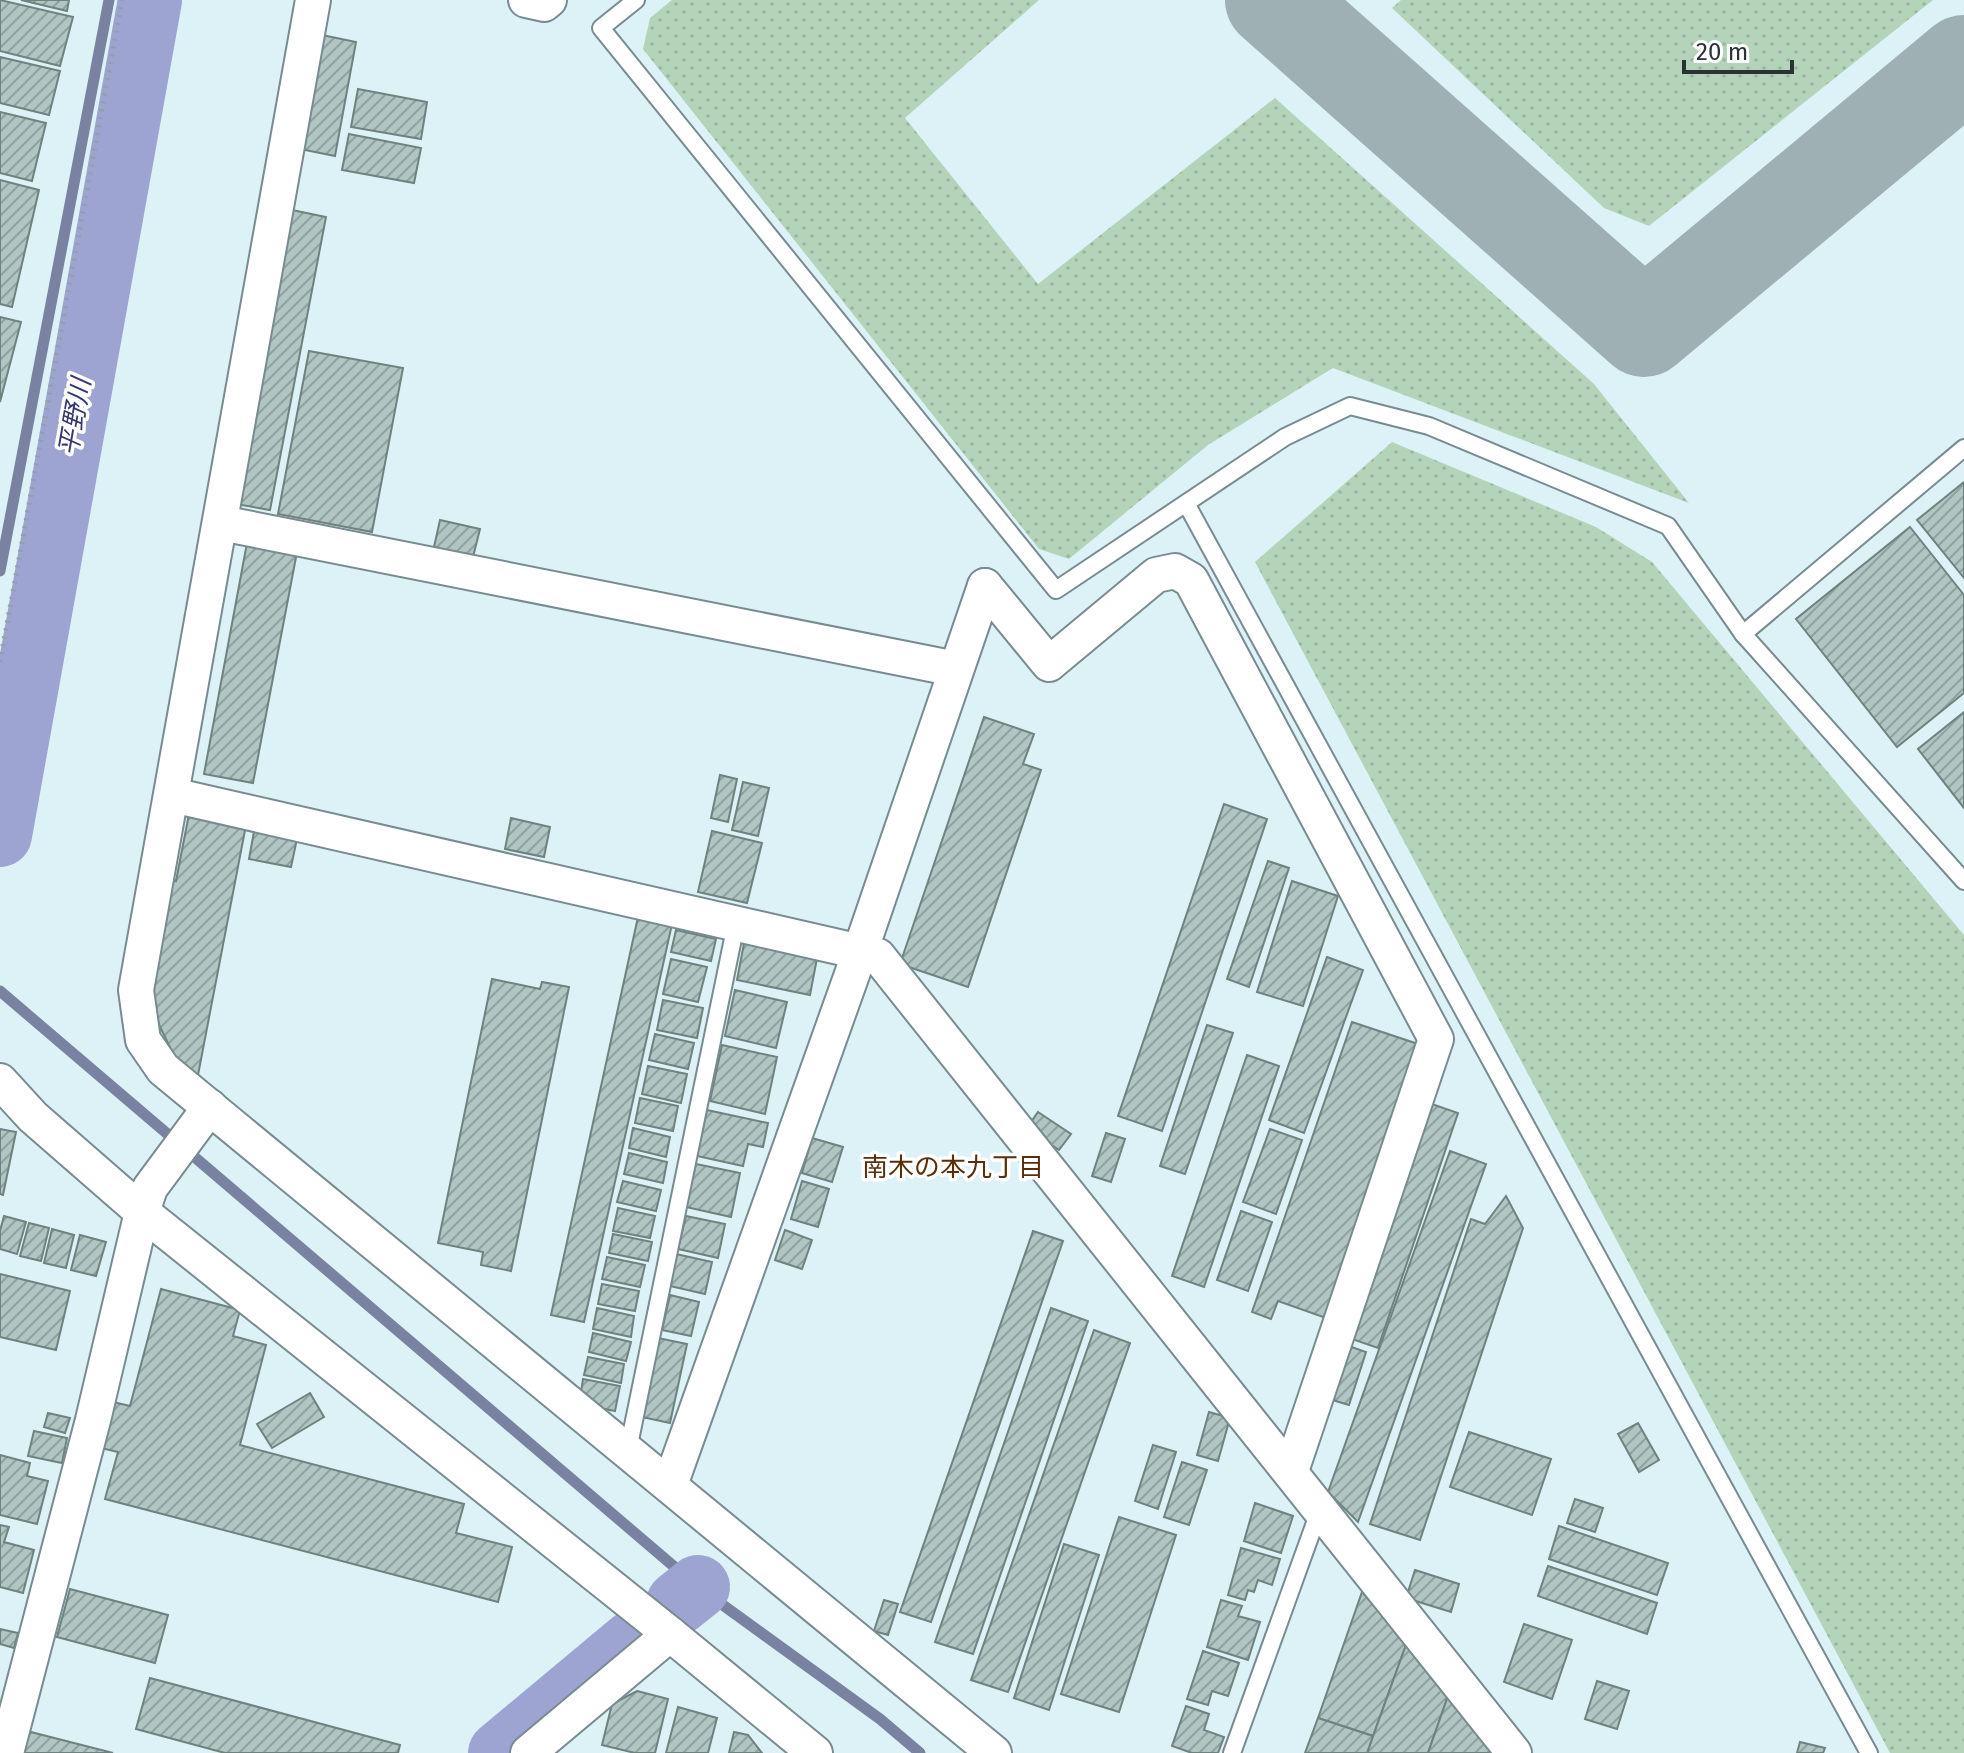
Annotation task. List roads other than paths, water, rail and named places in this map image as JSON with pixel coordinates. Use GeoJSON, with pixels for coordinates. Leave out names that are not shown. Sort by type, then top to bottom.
{"type":"FeatureCollection","features":[{"type":"Feature","properties":{"kind":"street"},"geometry":{"type":"LineString","coordinates":[[313,0],[136,990],[143,1040],[163,1069],[994,1753]]}},
{"type":"Feature","properties":{"kind":"street"},"geometry":{"type":"LineString","coordinates":[[526,0],[544,4],[549,0]]}},
{"type":"Feature","properties":{"kind":"street"},"geometry":{"type":"LineString","coordinates":[[221,523],[956,669]]}},
{"type":"Feature","properties":{"kind":"street"},"geometry":{"type":"LineString","coordinates":[[670,1485],[860,952],[985,586],[1049,664],[1156,575],[1175,571],[1191,580],[1436,1039],[1291,1471]]}},
{"type":"Feature","properties":{"kind":"street"},"geometry":{"type":"LineString","coordinates":[[172,795],[878,956],[1514,1753]]}},
{"type":"Feature","properties":{"kind":"street"},"geometry":{"type":"LineString","coordinates":[[0,1081],[33,1117],[146,1200],[815,1753]]}},
{"type":"Feature","properties":{"kind":"street"},"geometry":{"type":"LineString","coordinates":[[6,1753],[93,1420],[146,1200],[210,1107]]}},
{"type":"Feature","properties":{"kind":"street"},"geometry":{"type":"LineString","coordinates":[[528,1753],[670,1634]]}},
{"type":"Feature","properties":{"kind":"lane"},"geometry":{"type":"LineString","coordinates":[[636,0],[601,28],[1056,590],[1285,437],[1350,406],[1429,426],[1668,526],[1743,634],[1964,881]]}},
{"type":"Feature","properties":{"kind":"lane"},"geometry":{"type":"LineString","coordinates":[[1743,634],[1964,448]]}},
{"type":"Feature","properties":{"kind":"lane"},"geometry":{"type":"LineString","coordinates":[[1187,505],[1869,1753]]}},
{"type":"Feature","properties":{"kind":"lane"},"geometry":{"type":"LineString","coordinates":[[628,1450],[736,924]]}},
{"type":"Feature","properties":{"kind":"lane"},"geometry":{"type":"LineString","coordinates":[[1232,1753],[1320,1508]]}},
{"type":"Feature","properties":{"kind":"waterway"},"geometry":{"type":"LineString","coordinates":[[0,571],[109,0]]}},
{"type":"Feature","properties":{"kind":"waterway","name":"平野川"},"geometry":{"type":"LineString","coordinates":[[0,835],[150,0]]}},
{"type":"Feature","properties":{"kind":"waterway"},"geometry":{"type":"LineString","coordinates":[[0,991],[698,1587],[880,1719],[920,1753]]}},
{"type":"Feature","properties":{"kind":"waterway"},"geometry":{"type":"LineString","coordinates":[[678,1603],[698,1587]]}},
{"type":"Feature","properties":{"kind":"waterway"},"geometry":{"type":"LineString","coordinates":[[500,1753],[633,1642]]}},
{"type":"Feature","properties":{"kind":"district","name":"南木の本九丁目"},"geometry":{"type":"Point","coordinates":[953,1167]}}]}
